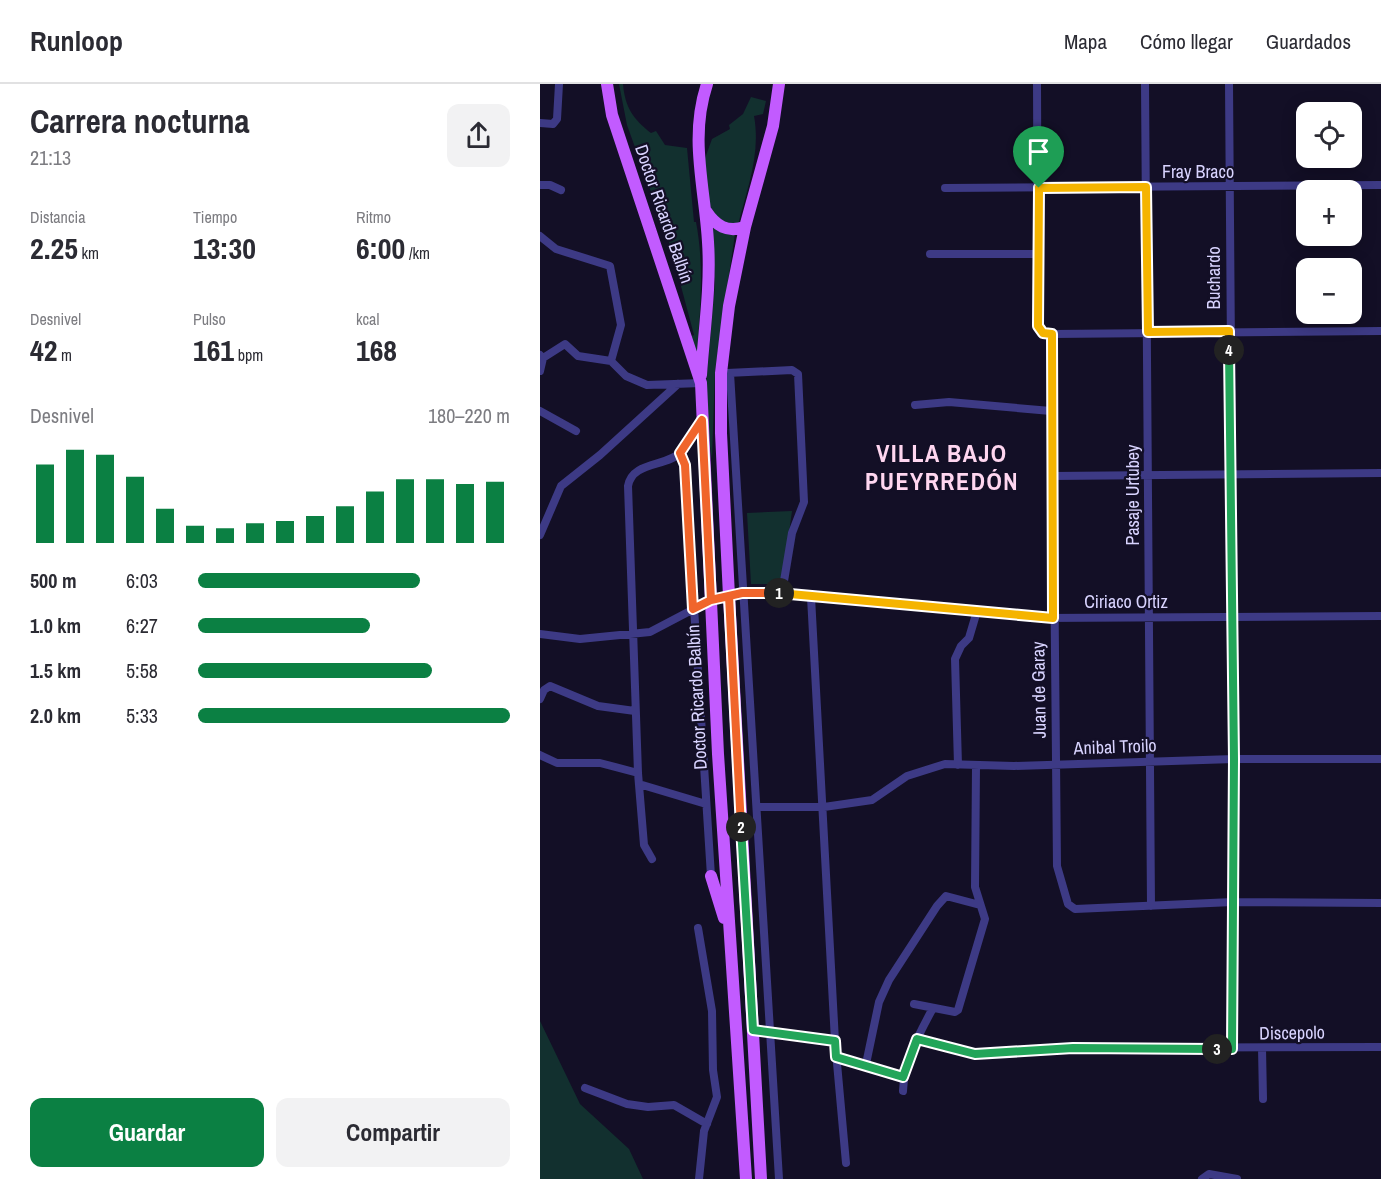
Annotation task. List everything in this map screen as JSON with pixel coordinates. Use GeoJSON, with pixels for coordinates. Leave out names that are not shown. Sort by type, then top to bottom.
{"type":"FeatureCollection","features":[{"type":"Feature","properties":{"kind":"main road","name":"Doctor Ricardo Balbín"},"geometry":{"type":"LineString","coordinates":[[607,84],[612,115],[701,383],[730,938],[746,1179]]}},
{"type":"Feature","properties":{"kind":"main road"},"geometry":{"type":"LineString","coordinates":[[701,383],[709,264],[698,137],[699,116],[707,84]]}},
{"type":"Feature","properties":{"kind":"main road","name":"Doctor Ricardo Balbín"},"geometry":{"type":"LineString","coordinates":[[761,1179],[721,433],[729,306],[745,227],[773,126],[779,84]]}},
{"type":"Feature","properties":{"kind":"main road"},"geometry":{"type":"LineString","coordinates":[[705,210],[714,222],[728,230],[745,227]]}},
{"type":"Feature","properties":{"kind":"main road"},"geometry":{"type":"LineString","coordinates":[[711,876],[730,938]]}},
{"type":"Feature","properties":{"kind":"street"},"geometry":{"type":"LineString","coordinates":[[540,123],[555,123],[559,84]]}},
{"type":"Feature","properties":{"kind":"street"},"geometry":{"type":"LineString","coordinates":[[1037,84],[1038,326],[1043,333],[1381,331]]}},
{"type":"Feature","properties":{"kind":"street","name":"Pasaje Urtubey"},"geometry":{"type":"LineString","coordinates":[[1145,84],[1151,906]]}},
{"type":"Feature","properties":{"kind":"street","name":"Buchardo"},"geometry":{"type":"LineString","coordinates":[[1229,84],[1229,331],[1234,759],[1232,1049]]}},
{"type":"Feature","properties":{"kind":"street"},"geometry":{"type":"LineString","coordinates":[[540,185],[550,185],[561,190]]}},
{"type":"Feature","properties":{"kind":"street","name":"Fray Braco"},"geometry":{"type":"LineString","coordinates":[[945,188],[1381,185]]}},
{"type":"Feature","properties":{"kind":"street"},"geometry":{"type":"LineString","coordinates":[[540,236],[556,249],[610,266],[621,325],[611,361]]}},
{"type":"Feature","properties":{"kind":"street"},"geometry":{"type":"LineString","coordinates":[[930,254],[990,256],[1038,254]]}},
{"type":"Feature","properties":{"kind":"street","name":"Juan de Garay"},"geometry":{"type":"LineString","coordinates":[[1052,334],[1057,866],[1071,907],[1151,906]]}},
{"type":"Feature","properties":{"kind":"street"},"geometry":{"type":"LineString","coordinates":[[540,371],[542,357],[565,344],[578,356],[611,361],[626,376],[647,385],[701,383]]}},
{"type":"Feature","properties":{"kind":"street"},"geometry":{"type":"LineString","coordinates":[[779,1179],[757,807],[725,373],[792,370],[798,374],[804,502],[792,533],[782,593]]}},
{"type":"Feature","properties":{"kind":"street"},"geometry":{"type":"LineString","coordinates":[[540,535],[561,486],[600,455],[678,384]]}},
{"type":"Feature","properties":{"kind":"street"},"geometry":{"type":"LineString","coordinates":[[915,405],[949,402],[1051,411]]}},
{"type":"Feature","properties":{"kind":"street"},"geometry":{"type":"LineString","coordinates":[[540,411],[576,430]]}},
{"type":"Feature","properties":{"kind":"street"},"geometry":{"type":"LineString","coordinates":[[652,858],[644,845],[638,773],[629,479],[636,472],[680,453],[702,420]]}},
{"type":"Feature","properties":{"kind":"street"},"geometry":{"type":"LineString","coordinates":[[680,453],[685,465],[711,876]]}},
{"type":"Feature","properties":{"kind":"street"},"geometry":{"type":"LineString","coordinates":[[1052,476],[1381,473]]}},
{"type":"Feature","properties":{"kind":"street","name":"Ciriaco Ortiz"},"geometry":{"type":"LineString","coordinates":[[540,634],[580,639],[654,631],[711,600],[742,593],[782,593],[1053,618],[1381,616]]}},
{"type":"Feature","properties":{"kind":"street"},"geometry":{"type":"LineString","coordinates":[[811,597],[835,1041],[846,1163]]}},
{"type":"Feature","properties":{"kind":"street"},"geometry":{"type":"LineString","coordinates":[[958,765],[955,659],[961,646],[969,638],[977,612]]}},
{"type":"Feature","properties":{"kind":"street"},"geometry":{"type":"LineString","coordinates":[[540,699],[544,690],[550,686],[598,706],[636,711]]}},
{"type":"Feature","properties":{"kind":"street"},"geometry":{"type":"LineString","coordinates":[[540,755],[558,763],[600,763],[638,773]]}},
{"type":"Feature","properties":{"kind":"street","name":"Anibal Troilo"},"geometry":{"type":"LineString","coordinates":[[757,807],[824,807],[872,800],[915,772],[945,764],[976,766],[1234,759],[1381,759]]}},
{"type":"Feature","properties":{"kind":"street"},"geometry":{"type":"LineString","coordinates":[[914,1004],[955,1012],[958,1010],[985,919],[974,876],[976,766]]}},
{"type":"Feature","properties":{"kind":"street"},"geometry":{"type":"LineString","coordinates":[[639,784],[706,804]]}},
{"type":"Feature","properties":{"kind":"street"},"geometry":{"type":"LineString","coordinates":[[866,1064],[879,1002],[889,980],[937,906],[946,896],[980,905]]}},
{"type":"Feature","properties":{"kind":"street"},"geometry":{"type":"LineString","coordinates":[[1151,906],[1233,902],[1381,903]]}},
{"type":"Feature","properties":{"kind":"street"},"geometry":{"type":"LineString","coordinates":[[698,928],[712,1011],[713,1070],[717,1096],[714,1110],[706,1124],[699,1179]]}},
{"type":"Feature","properties":{"kind":"street"},"geometry":{"type":"LineString","coordinates":[[903,1091],[903,1077],[917,1039],[933,1008]]}},
{"type":"Feature","properties":{"kind":"street"},"geometry":{"type":"LineString","coordinates":[[753,1030],[770,1030],[835,1041]]}},
{"type":"Feature","properties":{"kind":"street","name":"Discepolo"},"geometry":{"type":"LineString","coordinates":[[917,1039],[975,1054],[1073,1048],[1381,1047]]}},
{"type":"Feature","properties":{"kind":"street"},"geometry":{"type":"LineString","coordinates":[[1262,1048],[1263,1099]]}},
{"type":"Feature","properties":{"kind":"street"},"geometry":{"type":"LineString","coordinates":[[836,1057],[866,1064],[903,1077]]}},
{"type":"Feature","properties":{"kind":"street"},"geometry":{"type":"LineString","coordinates":[[585,1088],[627,1104],[648,1107],[674,1105],[706,1124]]}},
{"type":"Feature","properties":{"kind":"street"},"geometry":{"type":"LineString","coordinates":[[1203,1179],[1209,1174],[1237,1179]]}},
{"type":"Feature","properties":{"kind":"green space"},"geometry":{"type":"Polygon","coordinates":[[[619,84],[623,84],[631,112],[645,128],[651,133],[656,131],[665,145],[687,148],[694,222],[696,222],[700,257],[701,292],[696,362],[689,337],[694,335],[670,245],[627,125],[619,84]]]}},
{"type":"Feature","properties":{"kind":"green space"},"geometry":{"type":"Polygon","coordinates":[[[751,97],[766,101],[763,114],[754,116],[756,144],[752,171],[738,225],[732,227],[707,210],[704,161],[712,139],[730,129],[729,125],[743,114],[751,97]]]}},
{"type":"Feature","properties":{"kind":"green space"},"geometry":{"type":"Polygon","coordinates":[[[712,226],[735,234],[715,370],[712,459],[704,408],[715,284],[712,226]]]}},
{"type":"Feature","properties":{"kind":"green space"},"geometry":{"type":"Polygon","coordinates":[[[792,511],[782,584],[751,584],[747,513],[792,511]]]}},
{"type":"Feature","properties":{"kind":"green space"},"geometry":{"type":"Polygon","coordinates":[[[540,1021],[580,1104],[629,1149],[643,1179],[540,1179],[540,1021]]]}},
{"type":"Feature","properties":{"kind":"district","name":"VILLA BAJO PUEYRREDÓN"},"geometry":{"type":"Point","coordinates":[942,468]}},
{"type":"Feature","properties":{"kind":"route"},"geometry":{"type":"LineString","coordinates":[[1039,188],[1038,326],[1043,333],[1052,334],[1053,618],[911,607],[782,593],[742,593],[720,597],[711,600],[702,420],[680,453],[685,465],[693,609],[711,600],[729,596],[753,1030],[770,1030],[835,1041],[836,1057],[866,1064],[903,1077],[917,1039],[975,1054],[1073,1048],[1232,1049],[1234,759],[1229,331],[1148,332],[1146,187],[1039,188]]}}]}
